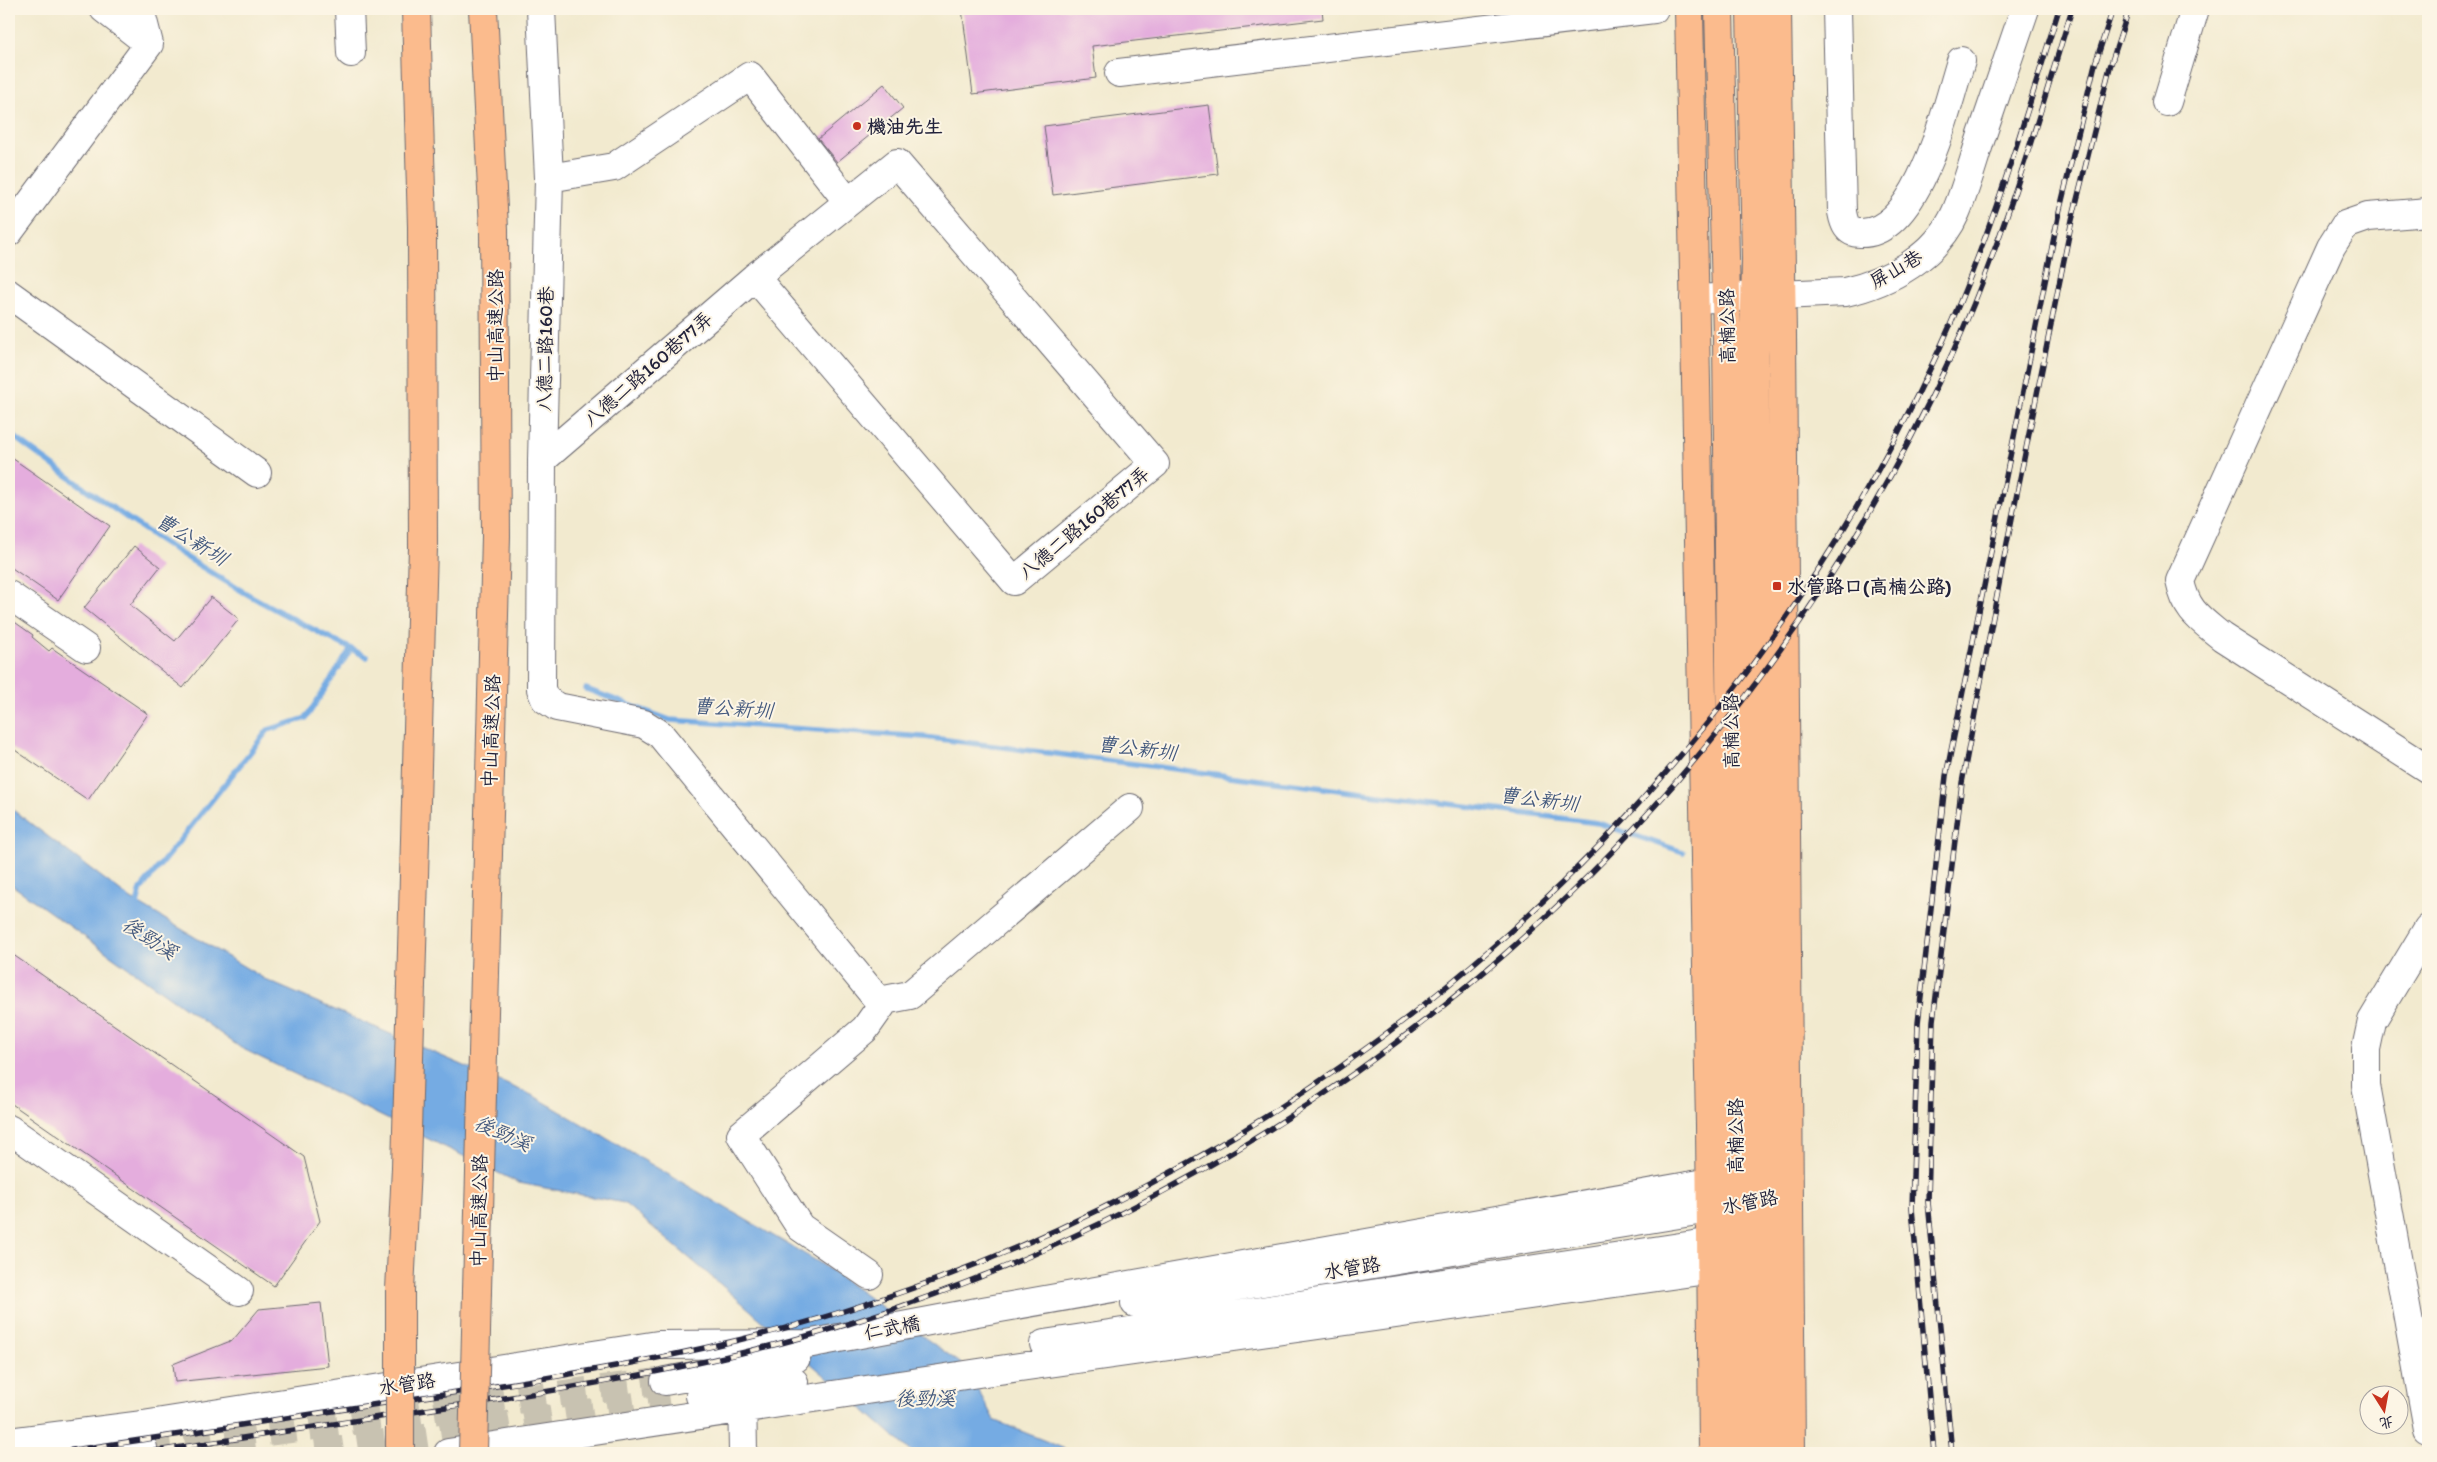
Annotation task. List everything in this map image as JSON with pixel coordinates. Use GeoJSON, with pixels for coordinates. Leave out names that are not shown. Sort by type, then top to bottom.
{"type":"FeatureCollection","features":[{"type":"Feature","properties":{"kind":"main road"},"geometry":{"type":"LineString","coordinates":[[400,1453],[400,1290],[406,1168],[422,547],[422,227],[416,9]]}},
{"type":"Feature","properties":{"kind":"main road","name":"中山高速公路"},"geometry":{"type":"LineString","coordinates":[[473,1453],[496,536],[494,229],[483,9]]}},
{"type":"Feature","properties":{"kind":"main road","name":"高楠公路"},"geometry":{"type":"LineString","coordinates":[[1689,9],[1694,299],[1723,1179]]}},
{"type":"Feature","properties":{"kind":"main road","name":"高楠公路"},"geometry":{"type":"LineString","coordinates":[[1714,1453],[1723,1267],[1726,298],[1718,9]]}},
{"type":"Feature","properties":{"kind":"main road","name":"高楠公路"},"geometry":{"type":"LineString","coordinates":[[1751,9],[1768,297],[1754,375],[1762,1171]]}},
{"type":"Feature","properties":{"kind":"main road","name":"高楠公路"},"geometry":{"type":"LineString","coordinates":[[1777,9],[1768,297],[1775,1232],[1791,1453]]}},
{"type":"Feature","properties":{"kind":"main road","name":"高楠公路"},"geometry":{"type":"LineString","coordinates":[[1765,1453],[1763,1262],[1775,1232]]}},
{"type":"Feature","properties":{"kind":"main road","name":"高楠公路"},"geometry":{"type":"LineString","coordinates":[[1723,1267],[1740,1453]]}},
{"type":"Feature","properties":{"kind":"street"},"geometry":{"type":"LineString","coordinates":[[104,9],[149,44]]}},
{"type":"Feature","properties":{"kind":"street"},"geometry":{"type":"LineString","coordinates":[[140,9],[149,44]]}},
{"type":"Feature","properties":{"kind":"street"},"geometry":{"type":"LineString","coordinates":[[349,9],[351,53]]}},
{"type":"Feature","properties":{"kind":"street","name":"八德二路160巷"},"geometry":{"type":"LineString","coordinates":[[541,9],[549,178],[542,460],[541,689],[545,699],[557,707],[644,724],[660,734],[880,1002]]}},
{"type":"Feature","properties":{"kind":"street"},"geometry":{"type":"LineString","coordinates":[[1119,73],[1654,9]]}},
{"type":"Feature","properties":{"kind":"street"},"geometry":{"type":"LineString","coordinates":[[1838,9],[1842,212],[1848,230],[1854,233],[1872,232],[1885,227],[1901,212],[1916,192],[1926,168],[1961,61]]}},
{"type":"Feature","properties":{"kind":"street","name":"屏山巷"},"geometry":{"type":"LineString","coordinates":[[1694,299],[1829,294],[1866,287],[1909,266],[1929,250],[1956,213],[2025,9]]}},
{"type":"Feature","properties":{"kind":"street"},"geometry":{"type":"LineString","coordinates":[[2168,102],[2195,9]]}},
{"type":"Feature","properties":{"kind":"street"},"geometry":{"type":"LineString","coordinates":[[9,232],[149,44]]}},
{"type":"Feature","properties":{"kind":"street"},"geometry":{"type":"LineString","coordinates":[[549,178],[614,167],[750,76],[848,202]]}},
{"type":"Feature","properties":{"kind":"street","name":"八德二路160巷77弄"},"geometry":{"type":"LineString","coordinates":[[542,460],[755,277],[897,163],[1155,464],[1014,581],[755,277]]}},
{"type":"Feature","properties":{"kind":"street"},"geometry":{"type":"LineString","coordinates":[[2428,212],[2368,217],[2345,225],[2331,247],[2180,581],[2184,600],[2198,617],[2222,636],[2428,769]]}},
{"type":"Feature","properties":{"kind":"street"},"geometry":{"type":"LineString","coordinates":[[9,294],[257,473]]}},
{"type":"Feature","properties":{"kind":"street"},"geometry":{"type":"LineString","coordinates":[[9,595],[86,648]]}},
{"type":"Feature","properties":{"kind":"street"},"geometry":{"type":"LineString","coordinates":[[869,1275],[800,1227],[741,1135],[865,1029],[882,1005],[880,1002],[910,995],[1130,808]]}},
{"type":"Feature","properties":{"kind":"street"},"geometry":{"type":"LineString","coordinates":[[2428,928],[2372,1021],[2366,1049],[2366,1085],[2428,1429]]}},
{"type":"Feature","properties":{"kind":"street"},"geometry":{"type":"LineString","coordinates":[[9,1129],[239,1291]]}},
{"type":"Feature","properties":{"kind":"street","name":"水管路"},"geometry":{"type":"LineString","coordinates":[[1762,1171],[1775,1198],[1723,1207],[985,1341],[1762,1171]]}},
{"type":"Feature","properties":{"kind":"street","name":"水管路"},"geometry":{"type":"LineString","coordinates":[[985,1341],[1775,1232]]}},
{"type":"Feature","properties":{"kind":"street"},"geometry":{"type":"LineString","coordinates":[[448,1453],[741,1388],[817,1369],[985,1341],[1763,1262]]}},
{"type":"Feature","properties":{"kind":"street","name":"仁武橋"},"geometry":{"type":"LineString","coordinates":[[817,1369],[985,1341]]}},
{"type":"Feature","properties":{"kind":"street","name":"水管路"},"geometry":{"type":"LineString","coordinates":[[9,1442],[143,1425],[658,1345],[817,1369]]}},
{"type":"Feature","properties":{"kind":"street"},"geometry":{"type":"LineString","coordinates":[[667,1391],[741,1388],[817,1369]]}},
{"type":"Feature","properties":{"kind":"street"},"geometry":{"type":"LineString","coordinates":[[741,1388],[743,1453]]}},
{"type":"Feature","properties":{"kind":"street"},"geometry":{"type":"LineString","coordinates":[[107,1453],[143,1448]]}},
{"type":"Feature","properties":{"kind":"water","name":"後勁溪"},"geometry":{"type":"Polygon","coordinates":[[[9,807],[128,897],[268,981],[534,1096],[820,1263],[966,1367],[994,1420],[1075,1453],[913,1453],[726,1289],[624,1203],[519,1183],[241,1048],[9,883],[9,807]]]}},
{"type":"Feature","properties":{"kind":"building"},"geometry":{"type":"Polygon","coordinates":[[[962,9],[1322,9],[1323,19],[1092,46],[1096,78],[973,94],[962,9]]]}},
{"type":"Feature","properties":{"kind":"building","name":"機油先生"},"geometry":{"type":"Polygon","coordinates":[[[884,84],[903,108],[837,162],[818,139],[884,84]]]}},
{"type":"Feature","properties":{"kind":"building"},"geometry":{"type":"Polygon","coordinates":[[[1209,105],[1218,174],[1053,195],[1044,126],[1209,105]]]}},
{"type":"Feature","properties":{"kind":"building"},"geometry":{"type":"Polygon","coordinates":[[[9,456],[110,526],[58,600],[9,566],[9,456]]]}},
{"type":"Feature","properties":{"kind":"building"},"geometry":{"type":"Polygon","coordinates":[[[134,546],[160,567],[130,605],[175,641],[211,597],[239,619],[183,688],[84,608],[134,546]]]}},
{"type":"Feature","properties":{"kind":"building"},"geometry":{"type":"Polygon","coordinates":[[[9,618],[33,635],[32,637],[49,651],[52,648],[148,714],[88,800],[9,746],[9,618]]]}},
{"type":"Feature","properties":{"kind":"building"},"geometry":{"type":"Polygon","coordinates":[[[9,952],[304,1157],[320,1221],[274,1286],[9,1102],[9,952]]]}},
{"type":"Feature","properties":{"kind":"building"},"geometry":{"type":"Polygon","coordinates":[[[321,1303],[328,1366],[175,1382],[173,1364],[233,1340],[259,1309],[321,1303]]]}},
{"type":"Feature","properties":{"kind":"waterway","name":"曹公新圳"},"geometry":{"type":"LineString","coordinates":[[9,433],[97,497],[187,558],[264,603],[367,657]]}},
{"type":"Feature","properties":{"kind":"waterway"},"geometry":{"type":"LineString","coordinates":[[136,908],[141,889],[268,730],[306,718],[351,649]]}},
{"type":"Feature","properties":{"kind":"waterway","name":"曹公新圳"},"geometry":{"type":"LineString","coordinates":[[586,689],[670,720],[924,737],[1598,823],[1683,852]]}},
{"type":"Feature","properties":{"kind":"tunnel"},"geometry":{"type":"LineString","coordinates":[[143,1448],[665,1381]]}},
{"type":"Feature","properties":{"kind":"tunnel"},"geometry":{"type":"LineString","coordinates":[[316,1453],[669,1401]]}},
{"type":"Feature","properties":{"kind":"railway"},"geometry":{"type":"LineString","coordinates":[[53,1453],[583,1372],[740,1340],[844,1311],[1021,1246],[1189,1162],[1347,1062],[1493,947],[1627,817],[1746,673],[1851,517],[1939,350],[1990,224],[2059,9]]}},
{"type":"Feature","properties":{"kind":"railway"},"geometry":{"type":"LineString","coordinates":[[143,1453],[491,1400],[645,1374],[747,1352],[848,1324],[1027,1257],[1196,1173],[1356,1072],[1503,956],[1638,824],[1758,680],[1863,523],[1952,354],[2003,227],[2072,9]]}},
{"type":"Feature","properties":{"kind":"railway"},"geometry":{"type":"LineString","coordinates":[[1934,1453],[1912,1208],[1918,1023],[1946,776],[2058,217],[2095,64],[2113,9]]}},
{"type":"Feature","properties":{"kind":"railway"},"geometry":{"type":"LineString","coordinates":[[1952,1453],[1928,1202],[1933,1021],[1962,783],[2003,563],[2072,220],[2110,67],[2129,9]]}},
{"type":"Feature","properties":{"kind":"place","name":"機油先生"},"geometry":{"type":"Point","coordinates":[857,126]}},
{"type":"Feature","properties":{"kind":"place","name":"水管路口(高楠公路)"},"geometry":{"type":"Point","coordinates":[1777,586]}}]}
